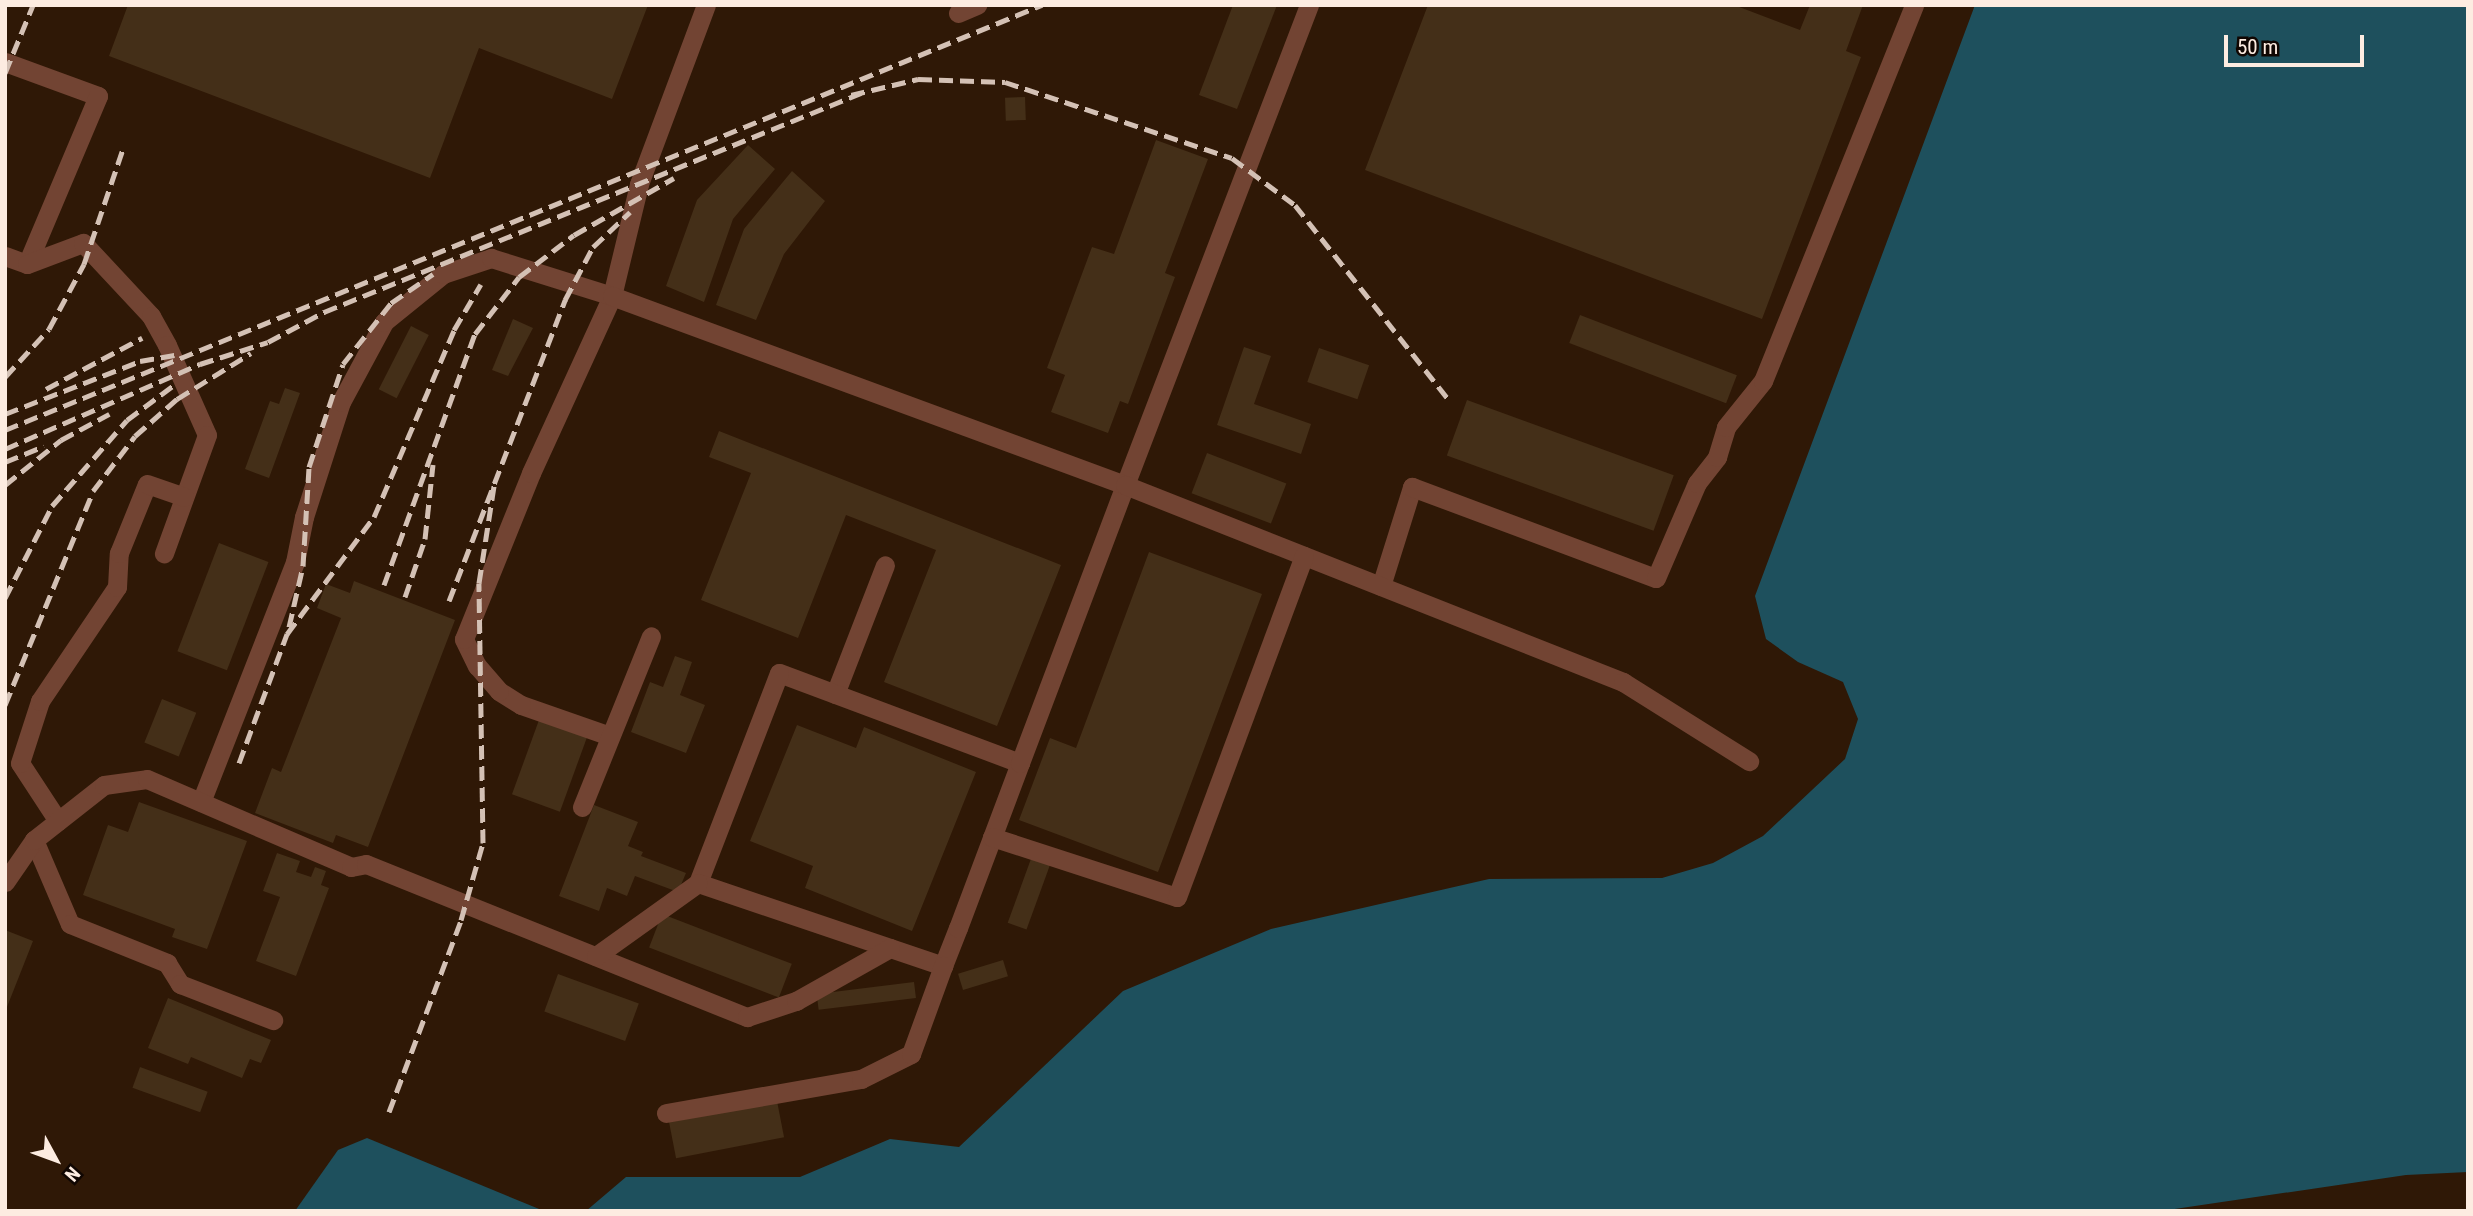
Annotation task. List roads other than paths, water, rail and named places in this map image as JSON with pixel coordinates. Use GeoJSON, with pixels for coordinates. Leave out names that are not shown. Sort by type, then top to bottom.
{"type":"FeatureCollection","features":[{"type":"Feature","properties":{"kind":"lane"},"geometry":{"type":"LineString","coordinates":[[610,736],[520,705],[499,691],[477,666],[464,639],[531,473],[612,296],[639,184],[706,5]]}},
{"type":"Feature","properties":{"kind":"lane"},"geometry":{"type":"LineString","coordinates":[[958,13],[977,5]]}},
{"type":"Feature","properties":{"kind":"lane"},"geometry":{"type":"LineString","coordinates":[[666,1113],[861,1079],[911,1054],[1309,5]]}},
{"type":"Feature","properties":{"kind":"lane"},"geometry":{"type":"LineString","coordinates":[[1381,586],[1412,487],[1656,579],[1697,483],[1717,457],[1726,428],[1763,381],[1914,5]]}},
{"type":"Feature","properties":{"kind":"lane"},"geometry":{"type":"LineString","coordinates":[[5,62],[98,96],[26,264]]}},
{"type":"Feature","properties":{"kind":"lane"},"geometry":{"type":"LineString","coordinates":[[5,256],[26,264],[83,243],[151,316],[196,404],[207,435],[164,553]]}},
{"type":"Feature","properties":{"kind":"lane"},"geometry":{"type":"LineString","coordinates":[[201,802],[295,562],[304,517],[341,402],[384,322],[443,274],[491,258],[612,296],[1125,485],[1623,682],[1749,761]]}},
{"type":"Feature","properties":{"kind":"lane"},"geometry":{"type":"LineString","coordinates":[[58,821],[20,763],[40,701],[117,587],[119,553],[147,484],[184,497]]}},
{"type":"Feature","properties":{"kind":"lane"},"geometry":{"type":"LineString","coordinates":[[992,837],[1177,897],[1304,556]]}},
{"type":"Feature","properties":{"kind":"lane"},"geometry":{"type":"LineString","coordinates":[[835,694],[885,565]]}},
{"type":"Feature","properties":{"kind":"lane"},"geometry":{"type":"LineString","coordinates":[[582,807],[651,636]]}},
{"type":"Feature","properties":{"kind":"lane"},"geometry":{"type":"LineString","coordinates":[[596,956],[698,883],[779,673],[1020,763]]}},
{"type":"Feature","properties":{"kind":"lane"},"geometry":{"type":"LineString","coordinates":[[5,882],[34,840],[104,785],[147,779],[351,867],[366,863],[747,1017],[796,1000],[890,948]]}},
{"type":"Feature","properties":{"kind":"lane"},"geometry":{"type":"LineString","coordinates":[[34,840],[70,924],[167,963],[180,984],[273,1020]]}},
{"type":"Feature","properties":{"kind":"lane"},"geometry":{"type":"LineString","coordinates":[[698,883],[943,966]]}},
{"type":"Feature","properties":{"kind":"water"},"geometry":{"type":"Polygon","coordinates":[[[1975,5],[2468,5],[2468,1172],[2406,1175],[2161,1211],[586,1211],[626,1177],[800,1177],[890,1139],[959,1147],[1123,991],[1271,929],[1489,879],[1662,878],[1713,863],[1763,836],[1845,759],[1858,719],[1843,682],[1798,662],[1766,639],[1755,596],[1975,5]]]}},
{"type":"Feature","properties":{"kind":"water"},"geometry":{"type":"Polygon","coordinates":[[[367,1138],[544,1211],[295,1211],[338,1150],[367,1138]]]}},
{"type":"Feature","properties":{"kind":"railway"},"geometry":{"type":"LineString","coordinates":[[5,73],[33,5]]}},
{"type":"Feature","properties":{"kind":"railway"},"geometry":{"type":"LineString","coordinates":[[5,430],[1042,5]]}},
{"type":"Feature","properties":{"kind":"railway"},"geometry":{"type":"LineString","coordinates":[[851,95],[918,79],[1005,82],[1232,158],[1295,205],[1450,401]]}},
{"type":"Feature","properties":{"kind":"railway"},"geometry":{"type":"LineString","coordinates":[[5,449],[200,364],[268,342],[324,312],[861,93]]}},
{"type":"Feature","properties":{"kind":"railway"},"geometry":{"type":"LineString","coordinates":[[5,377],[49,329],[84,264],[123,149]]}},
{"type":"Feature","properties":{"kind":"railway"},"geometry":{"type":"LineString","coordinates":[[384,585],[475,334],[519,277],[574,235],[674,178]]}},
{"type":"Feature","properties":{"kind":"railway"},"geometry":{"type":"LineString","coordinates":[[449,601],[565,300],[593,247],[630,212]]}},
{"type":"Feature","properties":{"kind":"railway"},"geometry":{"type":"LineString","coordinates":[[289,627],[303,566],[309,467],[343,364],[391,303],[433,274]]}},
{"type":"Feature","properties":{"kind":"railway"},"geometry":{"type":"LineString","coordinates":[[239,763],[287,634],[374,517],[454,330],[481,284]]}},
{"type":"Feature","properties":{"kind":"railway"},"geometry":{"type":"LineString","coordinates":[[46,389],[142,338]]}},
{"type":"Feature","properties":{"kind":"railway"},"geometry":{"type":"LineString","coordinates":[[5,705],[93,491],[135,436],[177,399],[251,353]]}},
{"type":"Feature","properties":{"kind":"railway"},"geometry":{"type":"LineString","coordinates":[[5,414],[140,361],[174,355]]}},
{"type":"Feature","properties":{"kind":"railway"},"geometry":{"type":"LineString","coordinates":[[5,598],[52,506],[127,420],[174,385]]}},
{"type":"Feature","properties":{"kind":"railway"},"geometry":{"type":"LineString","coordinates":[[5,485],[61,440],[109,414]]}},
{"type":"Feature","properties":{"kind":"railway"},"geometry":{"type":"LineString","coordinates":[[5,462],[44,446]]}},
{"type":"Feature","properties":{"kind":"railway"},"geometry":{"type":"LineString","coordinates":[[405,597],[425,539],[433,464]]}},
{"type":"Feature","properties":{"kind":"railway"},"geometry":{"type":"LineString","coordinates":[[389,1112],[461,920],[483,843],[479,583],[495,480]]}}]}
